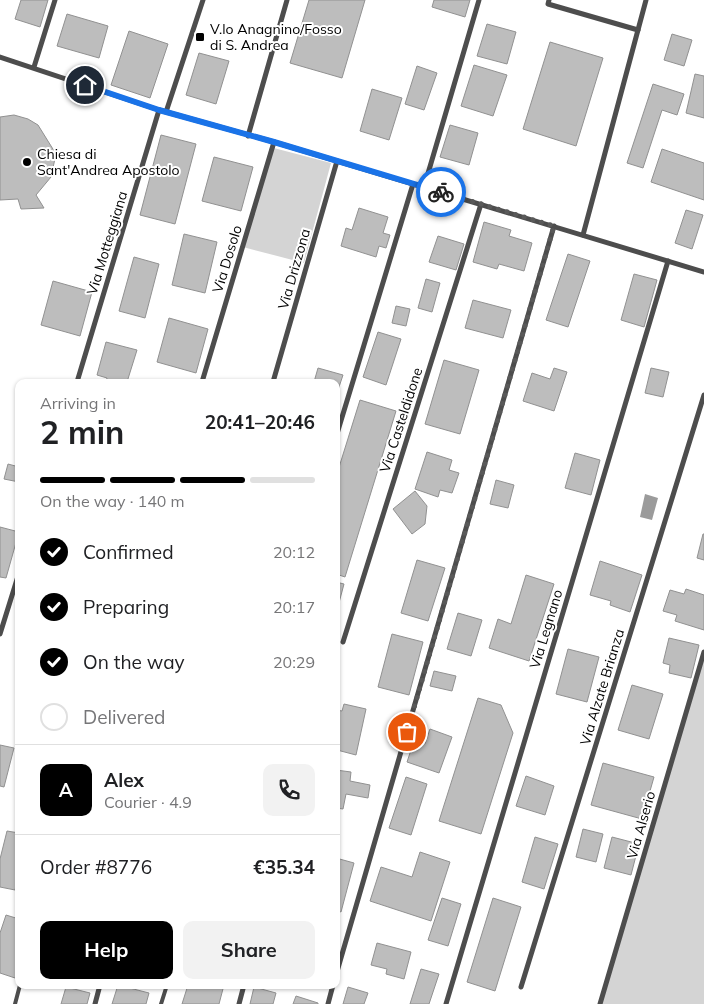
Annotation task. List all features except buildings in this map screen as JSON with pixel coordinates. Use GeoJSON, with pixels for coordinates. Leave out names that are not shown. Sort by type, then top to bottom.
{"type":"FeatureCollection","features":[{"type":"Feature","properties":{"kind":"street"},"geometry":{"type":"LineString","coordinates":[[34,67],[54,0]]}},
{"type":"Feature","properties":{"kind":"street"},"geometry":{"type":"LineString","coordinates":[[166,112],[203,0]]}},
{"type":"Feature","properties":{"kind":"street"},"geometry":{"type":"LineString","coordinates":[[248,136],[287,0]]}},
{"type":"Feature","properties":{"kind":"street"},"geometry":{"type":"LineString","coordinates":[[424,187],[479,0]]}},
{"type":"Feature","properties":{"kind":"street"},"geometry":{"type":"LineString","coordinates":[[549,0],[548,4],[638,30]]}},
{"type":"Feature","properties":{"kind":"street"},"geometry":{"type":"LineString","coordinates":[[583,235],[646,0]]}},
{"type":"Feature","properties":{"kind":"street"},"geometry":{"type":"LineString","coordinates":[[0,57],[159,110],[274,142],[704,272]]}},
{"type":"Feature","properties":{"kind":"street","name":"Via Motteggiana"},"geometry":{"type":"LineString","coordinates":[[77,379],[159,110]]}},
{"type":"Feature","properties":{"kind":"street","name":"Via Dosolo"},"geometry":{"type":"LineString","coordinates":[[203,379],[274,142]]}},
{"type":"Feature","properties":{"kind":"street","name":"Via Drizzona"},"geometry":{"type":"LineString","coordinates":[[274,379],[337,161]]}},
{"type":"Feature","properties":{"kind":"street"},"geometry":{"type":"LineString","coordinates":[[340,424],[413,184]]}},
{"type":"Feature","properties":{"kind":"street","name":"Via Casteldidone"},"geometry":{"type":"LineString","coordinates":[[343,642],[481,204]]}},
{"type":"Feature","properties":{"kind":"street"},"geometry":{"type":"LineString","coordinates":[[340,961],[554,226]]}},
{"type":"Feature","properties":{"kind":"street","name":"Via Legnano"},"geometry":{"type":"LineString","coordinates":[[446,1004],[668,261]]}},
{"type":"Feature","properties":{"kind":"street","name":"Via Alzate Brianza"},"geometry":{"type":"LineString","coordinates":[[520,987],[704,395]]}},
{"type":"Feature","properties":{"kind":"street"},"geometry":{"type":"LineString","coordinates":[[0,634],[15,585]]}},
{"type":"Feature","properties":{"kind":"street","name":"Via Alserio"},"geometry":{"type":"LineString","coordinates":[[600,1004],[704,652]]}},
{"type":"Feature","properties":{"kind":"street"},"geometry":{"type":"LineString","coordinates":[[95,1004],[99,989]]}},
{"type":"Feature","properties":{"kind":"street"},"geometry":{"type":"LineString","coordinates":[[238,1004],[243,989]]}},
{"type":"Feature","properties":{"kind":"street"},"geometry":{"type":"LineString","coordinates":[[328,1004],[332,989]]}},
{"type":"Feature","properties":{"kind":"lane"},"geometry":{"type":"LineString","coordinates":[[15,1004],[19,989]]}},
{"type":"Feature","properties":{"kind":"lane"},"geometry":{"type":"LineString","coordinates":[[161,1004],[166,989]]}},
{"type":"Feature","properties":{"kind":"shaded area"},"geometry":{"type":"Polygon","coordinates":[[[270,147],[331,163],[304,263],[243,247],[270,147]]]}},
{"type":"Feature","properties":{"kind":"shaded area"},"geometry":{"type":"Polygon","coordinates":[[[645,494],[658,498],[652,520],[640,517],[645,494]]]}},
{"type":"Feature","properties":{"kind":"shaded area"},"geometry":{"type":"Polygon","coordinates":[[[704,652],[704,1004],[600,1004],[704,652]]]}},
{"type":"Feature","properties":{"kind":"way so far"},"geometry":{"type":"LineString","coordinates":[[407,732],[554,226],[441,192]]}},
{"type":"Feature","properties":{"kind":"place","name":"V.lo Anagnino/Fosso di S. Andrea"},"geometry":{"type":"Point","coordinates":[200,37]}},
{"type":"Feature","properties":{"kind":"place","name":"Chiesa di Sant'Andrea Apostolo"},"geometry":{"type":"Point","coordinates":[27,162]}},
{"type":"Feature","properties":{"kind":"route"},"geometry":{"type":"LineString","coordinates":[[85,85],[159,110],[441,192]]}}]}
